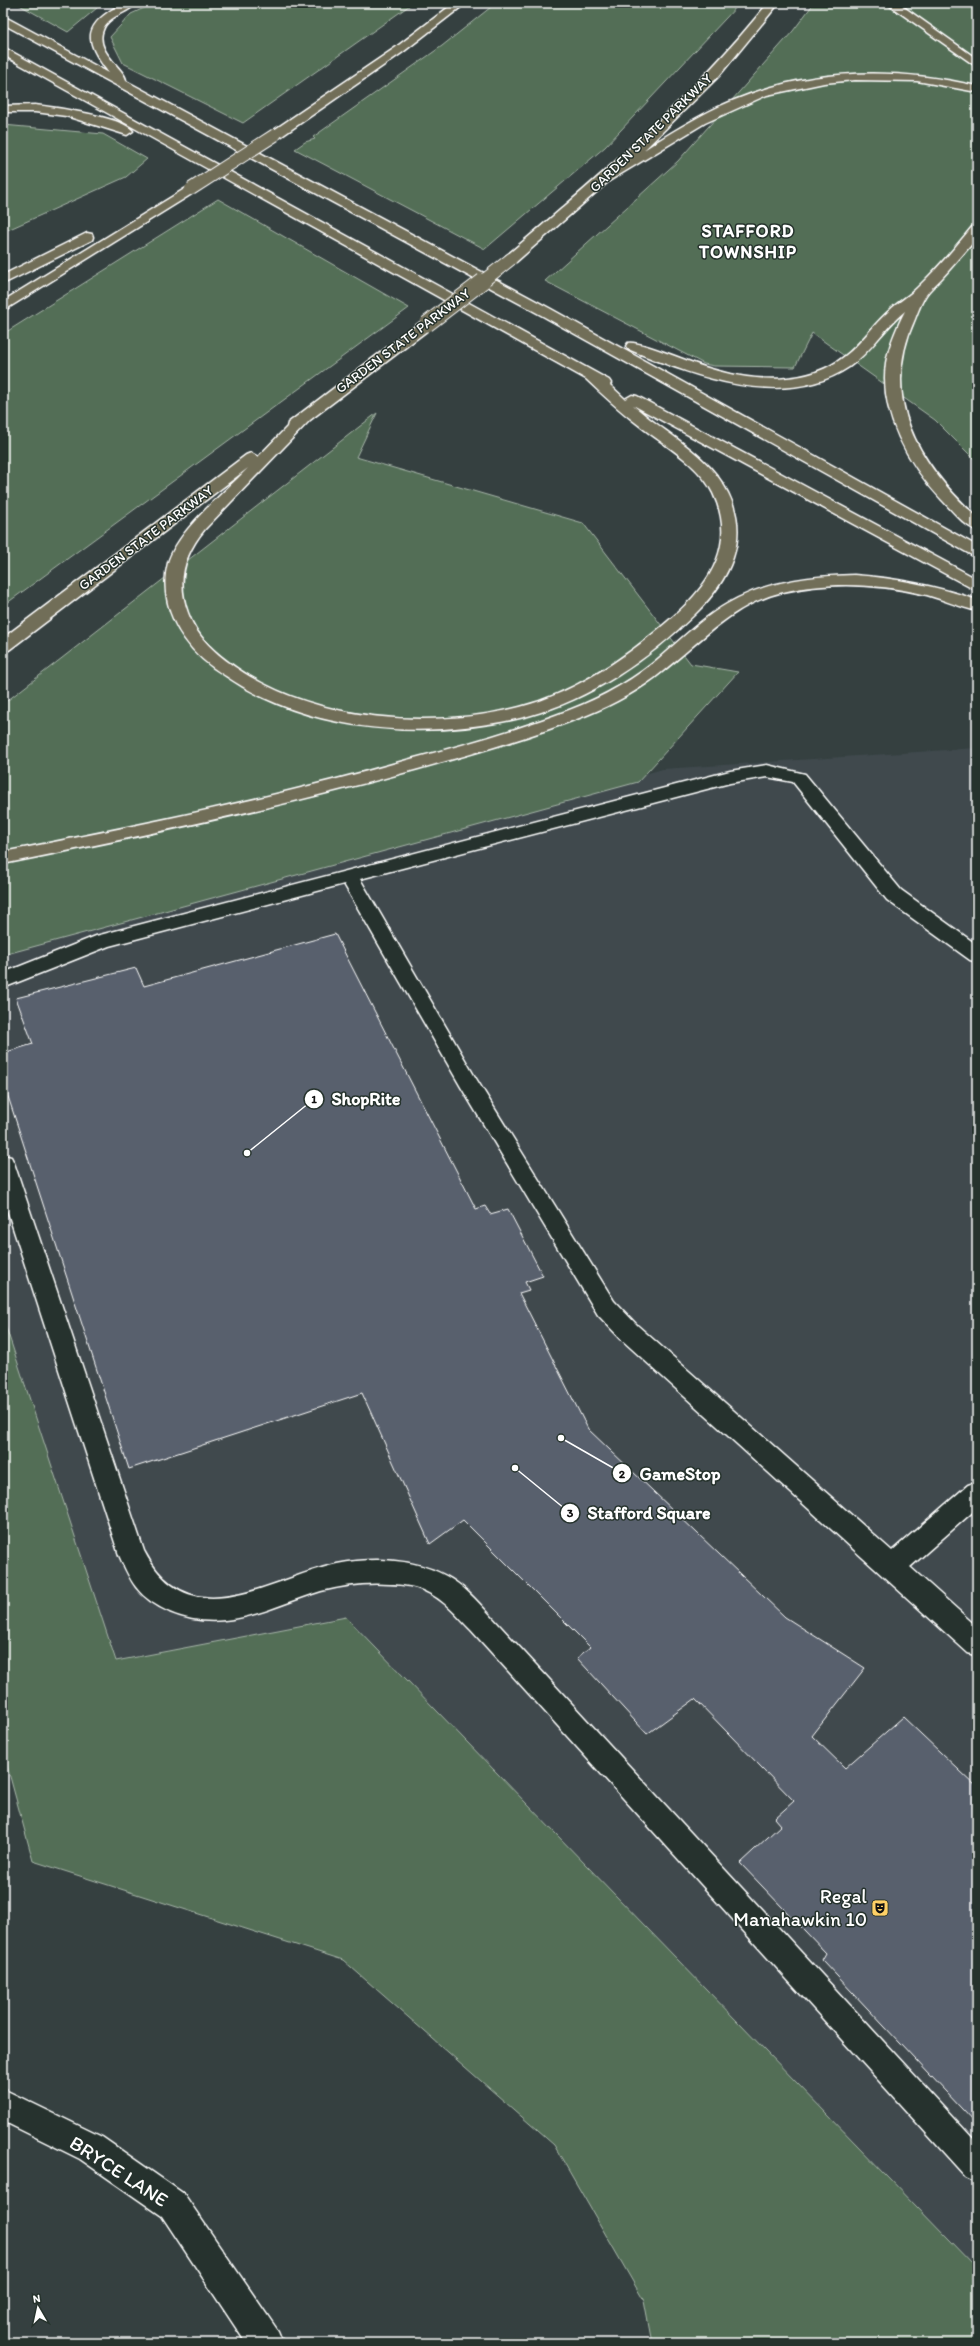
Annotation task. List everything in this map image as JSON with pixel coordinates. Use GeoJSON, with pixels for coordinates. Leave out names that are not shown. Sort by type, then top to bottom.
{"type":"FeatureCollection","features":[{"type":"Feature","properties":{"kind":"highway"},"geometry":{"type":"LineString","coordinates":[[125,85],[98,51],[95,37],[100,25],[108,17],[131,3]]}},
{"type":"Feature","properties":{"kind":"highway"},"geometry":{"type":"LineString","coordinates":[[3,306],[275,135],[399,50],[461,3]]}},
{"type":"Feature","properties":{"kind":"highway","name":"GARDEN STATE PARKWAY"},"geometry":{"type":"LineString","coordinates":[[3,646],[511,259],[604,179],[676,112],[732,54],[774,3]]}},
{"type":"Feature","properties":{"kind":"highway"},"geometry":{"type":"LineString","coordinates":[[891,3],[977,64]]}},
{"type":"Feature","properties":{"kind":"highway"},"geometry":{"type":"LineString","coordinates":[[3,20],[546,312],[977,553]]}},
{"type":"Feature","properties":{"kind":"highway"},"geometry":{"type":"LineString","coordinates":[[3,50],[591,376],[977,586]]}},
{"type":"Feature","properties":{"kind":"highway"},"geometry":{"type":"LineString","coordinates":[[604,179],[702,120],[750,98],[786,87],[840,79],[881,77],[937,80],[977,89]]}},
{"type":"Feature","properties":{"kind":"highway"},"geometry":{"type":"LineString","coordinates":[[3,109],[48,109],[80,114],[199,158]]}},
{"type":"Feature","properties":{"kind":"highway"},"geometry":{"type":"LineString","coordinates":[[128,213],[191,189]]}},
{"type":"Feature","properties":{"kind":"highway"},"geometry":{"type":"LineString","coordinates":[[546,312],[698,372],[740,381],[781,382],[816,377],[841,366],[858,352],[893,314],[921,292],[977,230]]}},
{"type":"Feature","properties":{"kind":"highway"},"geometry":{"type":"LineString","coordinates":[[3,280],[62,252],[95,232]]}},
{"type":"Feature","properties":{"kind":"highway"},"geometry":{"type":"LineString","coordinates":[[921,292],[901,335],[895,354],[893,377],[897,410],[904,432],[921,462],[947,495],[977,525]]}},
{"type":"Feature","properties":{"kind":"highway"},"geometry":{"type":"LineString","coordinates":[[305,417],[197,529],[179,556],[173,583],[174,598],[184,626],[202,650],[227,671],[245,683],[286,702],[328,713],[376,721],[428,723],[485,719],[548,703],[606,677],[639,653],[702,600],[718,579],[728,556],[730,533],[727,509],[717,486],[693,458],[645,423],[591,376]]}},
{"type":"Feature","properties":{"kind":"highway"},"geometry":{"type":"LineString","coordinates":[[3,858],[199,818],[330,788],[453,753],[563,719],[606,701],[626,690],[658,667],[726,610],[759,594],[778,588],[839,580],[883,582],[925,590],[977,606]]}},
{"type":"Feature","properties":{"kind":"street"},"geometry":{"type":"LineString","coordinates":[[3,981],[103,941],[722,779],[767,771],[799,778],[894,895],[977,955]]}},
{"type":"Feature","properties":{"kind":"street"},"geometry":{"type":"LineString","coordinates":[[349,876],[468,1082],[606,1308],[629,1332],[977,1644]]}},
{"type":"Feature","properties":{"kind":"street"},"geometry":{"type":"LineString","coordinates":[[3,1163],[132,1555],[146,1580],[164,1598],[190,1608],[226,1610],[337,1576],[373,1571],[405,1574],[430,1580],[449,1590],[977,2166]]}},
{"type":"Feature","properties":{"kind":"street"},"geometry":{"type":"LineString","coordinates":[[891,1567],[977,1493]]}},
{"type":"Feature","properties":{"kind":"street","name":"BRYCE LANE"},"geometry":{"type":"LineString","coordinates":[[3,2105],[91,2148],[173,2205],[266,2343]]}},
{"type":"Feature","properties":{"kind":"shaded area"},"geometry":{"type":"Polygon","coordinates":[[[977,748],[977,2269],[346,1617],[116,1661],[3,1318],[3,954],[663,769],[977,748]]]}},
{"type":"Feature","properties":{"kind":"green space"},"geometry":{"type":"Polygon","coordinates":[[[16,3],[103,3],[68,32],[16,3]]]}},
{"type":"Feature","properties":{"kind":"green space"},"geometry":{"type":"Polygon","coordinates":[[[155,3],[413,3],[243,123],[123,63],[110,37],[131,14],[155,3]]]}},
{"type":"Feature","properties":{"kind":"green space"},"geometry":{"type":"Polygon","coordinates":[[[496,3],[740,3],[605,147],[485,249],[295,149],[305,142],[315,139],[313,137],[442,46],[496,3]]]}},
{"type":"Feature","properties":{"kind":"green space"},"geometry":{"type":"Polygon","coordinates":[[[814,3],[977,3],[977,462],[935,420],[812,333],[795,367],[714,366],[704,364],[545,281],[678,161],[793,31],[814,3]]]}},
{"type":"Feature","properties":{"kind":"green space"},"geometry":{"type":"Polygon","coordinates":[[[3,125],[103,134],[147,159],[126,177],[3,232],[3,125]]]}},
{"type":"Feature","properties":{"kind":"green space"},"geometry":{"type":"Polygon","coordinates":[[[218,199],[409,308],[3,606],[3,334],[218,199]]]}},
{"type":"Feature","properties":{"kind":"green space"},"geometry":{"type":"Polygon","coordinates":[[[377,413],[356,457],[583,523],[691,664],[738,672],[638,782],[3,955],[3,704],[377,413]]]}},
{"type":"Feature","properties":{"kind":"green space"},"geometry":{"type":"Polygon","coordinates":[[[3,1318],[116,1661],[346,1617],[977,2269],[977,2343],[652,2343],[644,2301],[554,2145],[343,1960],[33,1861],[3,1751],[3,1318]]]}},
{"type":"Feature","properties":{"kind":"building"},"geometry":{"type":"Polygon","coordinates":[[[335,934],[476,1209],[485,1206],[490,1214],[508,1209],[543,1276],[525,1282],[529,1290],[519,1293],[588,1429],[785,1617],[865,1668],[812,1736],[845,1768],[903,1717],[977,1787],[977,2125],[822,1960],[826,1953],[740,1863],[781,1825],[775,1818],[794,1801],[695,1699],[647,1734],[577,1658],[590,1647],[463,1520],[430,1544],[362,1393],[129,1469],[3,1081],[3,1053],[33,1044],[16,998],[136,968],[144,986],[335,934]]]}},
{"type":"Feature","properties":{"kind":"place","name":"ShopRite"},"geometry":{"type":"Point","coordinates":[247,1153]}},
{"type":"Feature","properties":{"kind":"place","name":"GameStop"},"geometry":{"type":"Point","coordinates":[561,1438]}},
{"type":"Feature","properties":{"kind":"place","name":"Stafford Square"},"geometry":{"type":"Point","coordinates":[515,1468]}},
{"type":"Feature","properties":{"kind":"place","name":"Regal Manahawkin 10"},"geometry":{"type":"Point","coordinates":[880,1908]}},
{"type":"Feature","properties":{"kind":"district","name":"STAFFORD TOWNSHIP"},"geometry":{"type":"Point","coordinates":[748,241]}}]}
